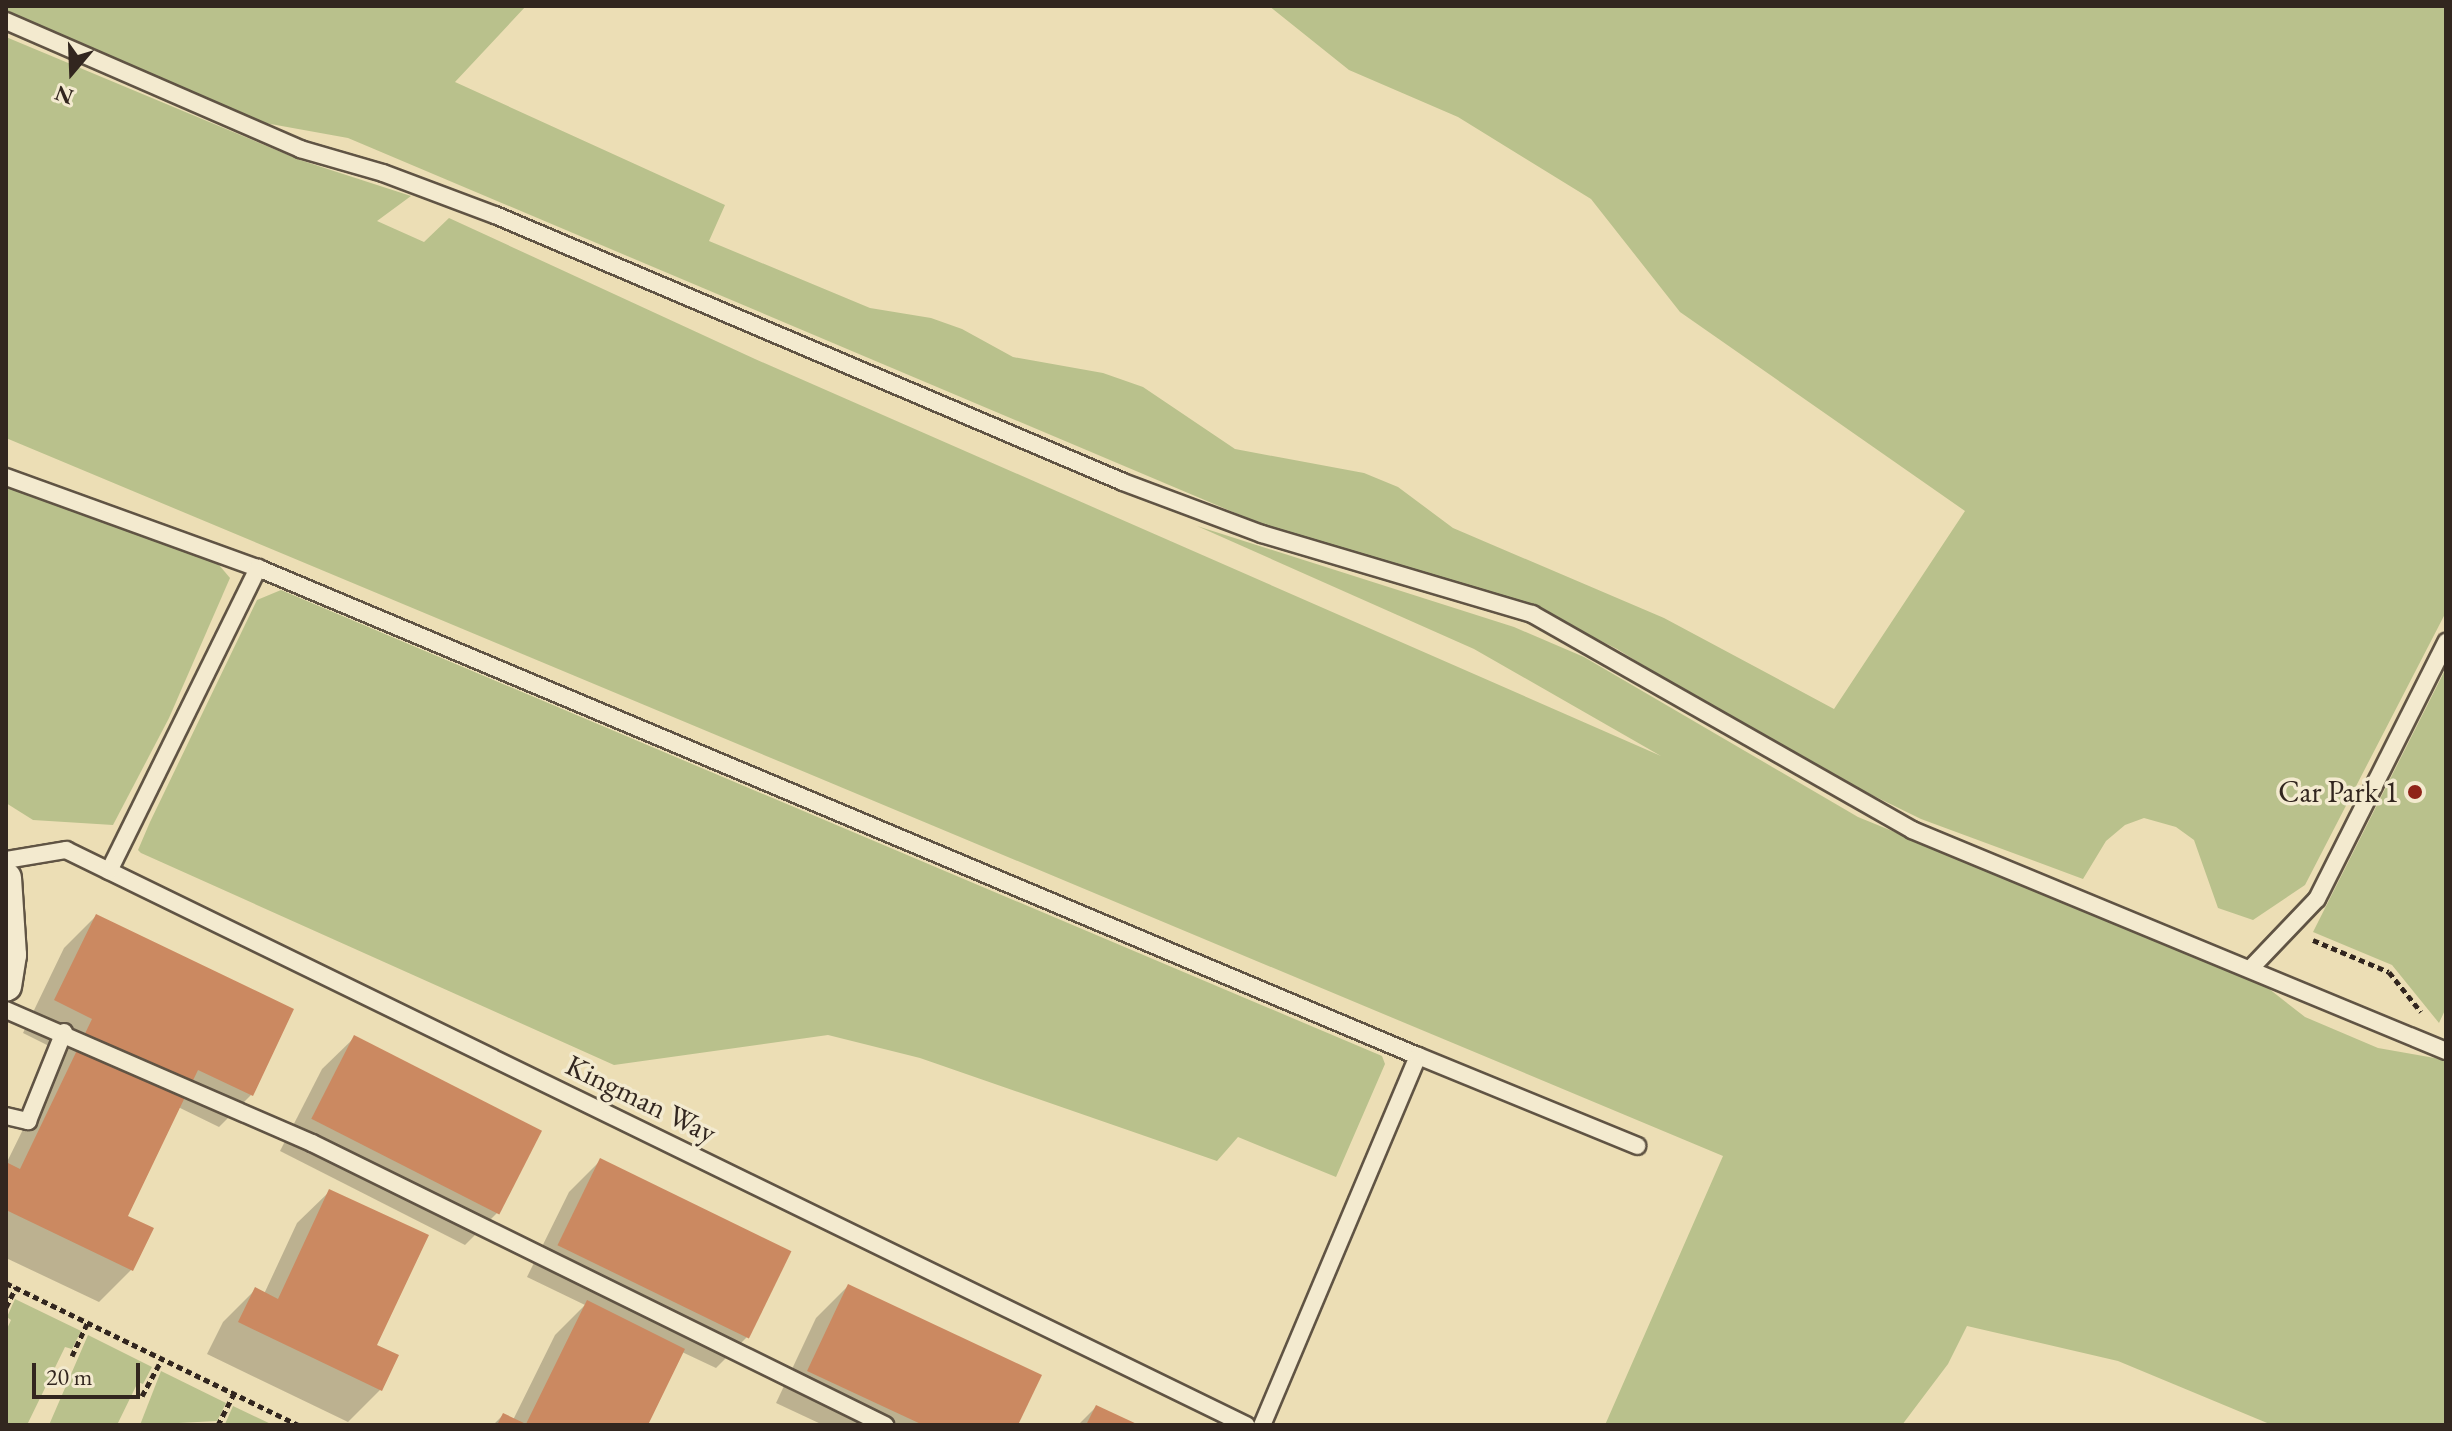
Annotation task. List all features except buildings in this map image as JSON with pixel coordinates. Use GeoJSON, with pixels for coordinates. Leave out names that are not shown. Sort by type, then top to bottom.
{"type":"FeatureCollection","features":[{"type":"Feature","properties":{"kind":"street"},"geometry":{"type":"LineString","coordinates":[[6,878],[11,955],[6,986]]}},
{"type":"Feature","properties":{"kind":"lane"},"geometry":{"type":"LineString","coordinates":[[6,21],[300,149],[383,173],[495,215],[1123,482],[1262,534],[1532,614],[1912,830],[2446,1051]]}},
{"type":"Feature","properties":{"kind":"lane"},"geometry":{"type":"LineString","coordinates":[[6,477],[258,568],[1637,1146]]}},
{"type":"Feature","properties":{"kind":"lane"},"geometry":{"type":"LineString","coordinates":[[109,871],[258,568]]}},
{"type":"Feature","properties":{"kind":"lane"},"geometry":{"type":"LineString","coordinates":[[2251,968],[2317,899],[2446,642]]}},
{"type":"Feature","properties":{"kind":"lane","name":"Kingman Way"},"geometry":{"type":"LineString","coordinates":[[6,860],[66,850],[1246,1425]]}},
{"type":"Feature","properties":{"kind":"lane"},"geometry":{"type":"LineString","coordinates":[[6,1010],[64,1032],[312,1143],[885,1425]]}},
{"type":"Feature","properties":{"kind":"lane"},"geometry":{"type":"LineString","coordinates":[[6,1116],[28,1121],[64,1032]]}},
{"type":"Feature","properties":{"kind":"lane"},"geometry":{"type":"LineString","coordinates":[[1262,1425],[1418,1056]]}},
{"type":"Feature","properties":{"kind":"path"},"geometry":{"type":"LineString","coordinates":[[2289,930],[2389,972],[2424,1016]]}},
{"type":"Feature","properties":{"kind":"path"},"geometry":{"type":"LineString","coordinates":[[6,1283],[298,1425]]}},
{"type":"Feature","properties":{"kind":"path"},"geometry":{"type":"LineString","coordinates":[[6,1307],[16,1287]]}},
{"type":"Feature","properties":{"kind":"path"},"geometry":{"type":"LineString","coordinates":[[72,1356],[88,1322]]}},
{"type":"Feature","properties":{"kind":"path"},"geometry":{"type":"LineString","coordinates":[[142,1396],[162,1359]]}},
{"type":"Feature","properties":{"kind":"path"},"geometry":{"type":"LineString","coordinates":[[218,1425],[234,1394]]}},
{"type":"Feature","properties":{"kind":"green space"},"geometry":{"type":"Polygon","coordinates":[[[6,6],[526,6],[455,82],[725,205],[709,241],[870,308],[931,318],[962,329],[1013,357],[1103,373],[1143,387],[1235,449],[1364,473],[1398,487],[1453,528],[1664,618],[1834,709],[1965,511],[1680,312],[1591,199],[1458,117],[1349,70],[1269,6],[2446,6],[2446,612],[2305,885],[2253,920],[2218,908],[2194,840],[2176,827],[2144,818],[2125,825],[2106,841],[2083,879],[1921,819],[1778,749],[1617,649],[1557,619],[1259,523],[348,138],[265,123],[38,27],[6,12],[6,6]]]}},
{"type":"Feature","properties":{"kind":"green space"},"geometry":{"type":"Polygon","coordinates":[[[6,37],[300,160],[411,196],[377,221],[424,242],[449,218],[755,359],[1661,756],[1474,649],[1197,526],[1514,627],[1584,657],[1858,817],[2259,981],[2305,1017],[2378,1048],[2446,1060],[2446,1425],[2272,1425],[2118,1361],[1967,1326],[1948,1364],[1902,1425],[1605,1425],[1723,1156],[6,438],[6,37]]]}},
{"type":"Feature","properties":{"kind":"green space"},"geometry":{"type":"Polygon","coordinates":[[[6,486],[214,559],[230,578],[169,718],[113,825],[33,820],[6,803],[6,486]]]}},
{"type":"Feature","properties":{"kind":"green space"},"geometry":{"type":"Polygon","coordinates":[[[281,590],[1382,1056],[1385,1064],[1336,1177],[1238,1137],[1217,1161],[920,1058],[828,1035],[614,1065],[141,853],[138,850],[150,822],[257,600],[281,590]]]}},
{"type":"Feature","properties":{"kind":"green space","name":"Car Park 1"},"geometry":{"type":"Polygon","coordinates":[[[2446,668],[2446,1008],[2439,1023],[2392,965],[2313,932],[2446,668]]]}},
{"type":"Feature","properties":{"kind":"green space"},"geometry":{"type":"Polygon","coordinates":[[[15,1299],[81,1331],[72,1349],[65,1347],[27,1425],[6,1425],[6,1331],[11,1320],[7,1317],[15,1299]]]}},
{"type":"Feature","properties":{"kind":"green space"},"geometry":{"type":"Polygon","coordinates":[[[88,1335],[152,1367],[143,1384],[138,1382],[117,1425],[49,1425],[88,1335]]]}},
{"type":"Feature","properties":{"kind":"green space"},"geometry":{"type":"Polygon","coordinates":[[[161,1371],[226,1403],[217,1421],[140,1425],[161,1371]]]}},
{"type":"Feature","properties":{"kind":"green space"},"geometry":{"type":"Polygon","coordinates":[[[233,1406],[273,1425],[225,1424],[233,1406]]]}},
{"type":"Feature","properties":{"kind":"place","name":"Car Park 1"},"geometry":{"type":"Point","coordinates":[2415,792]}}]}
